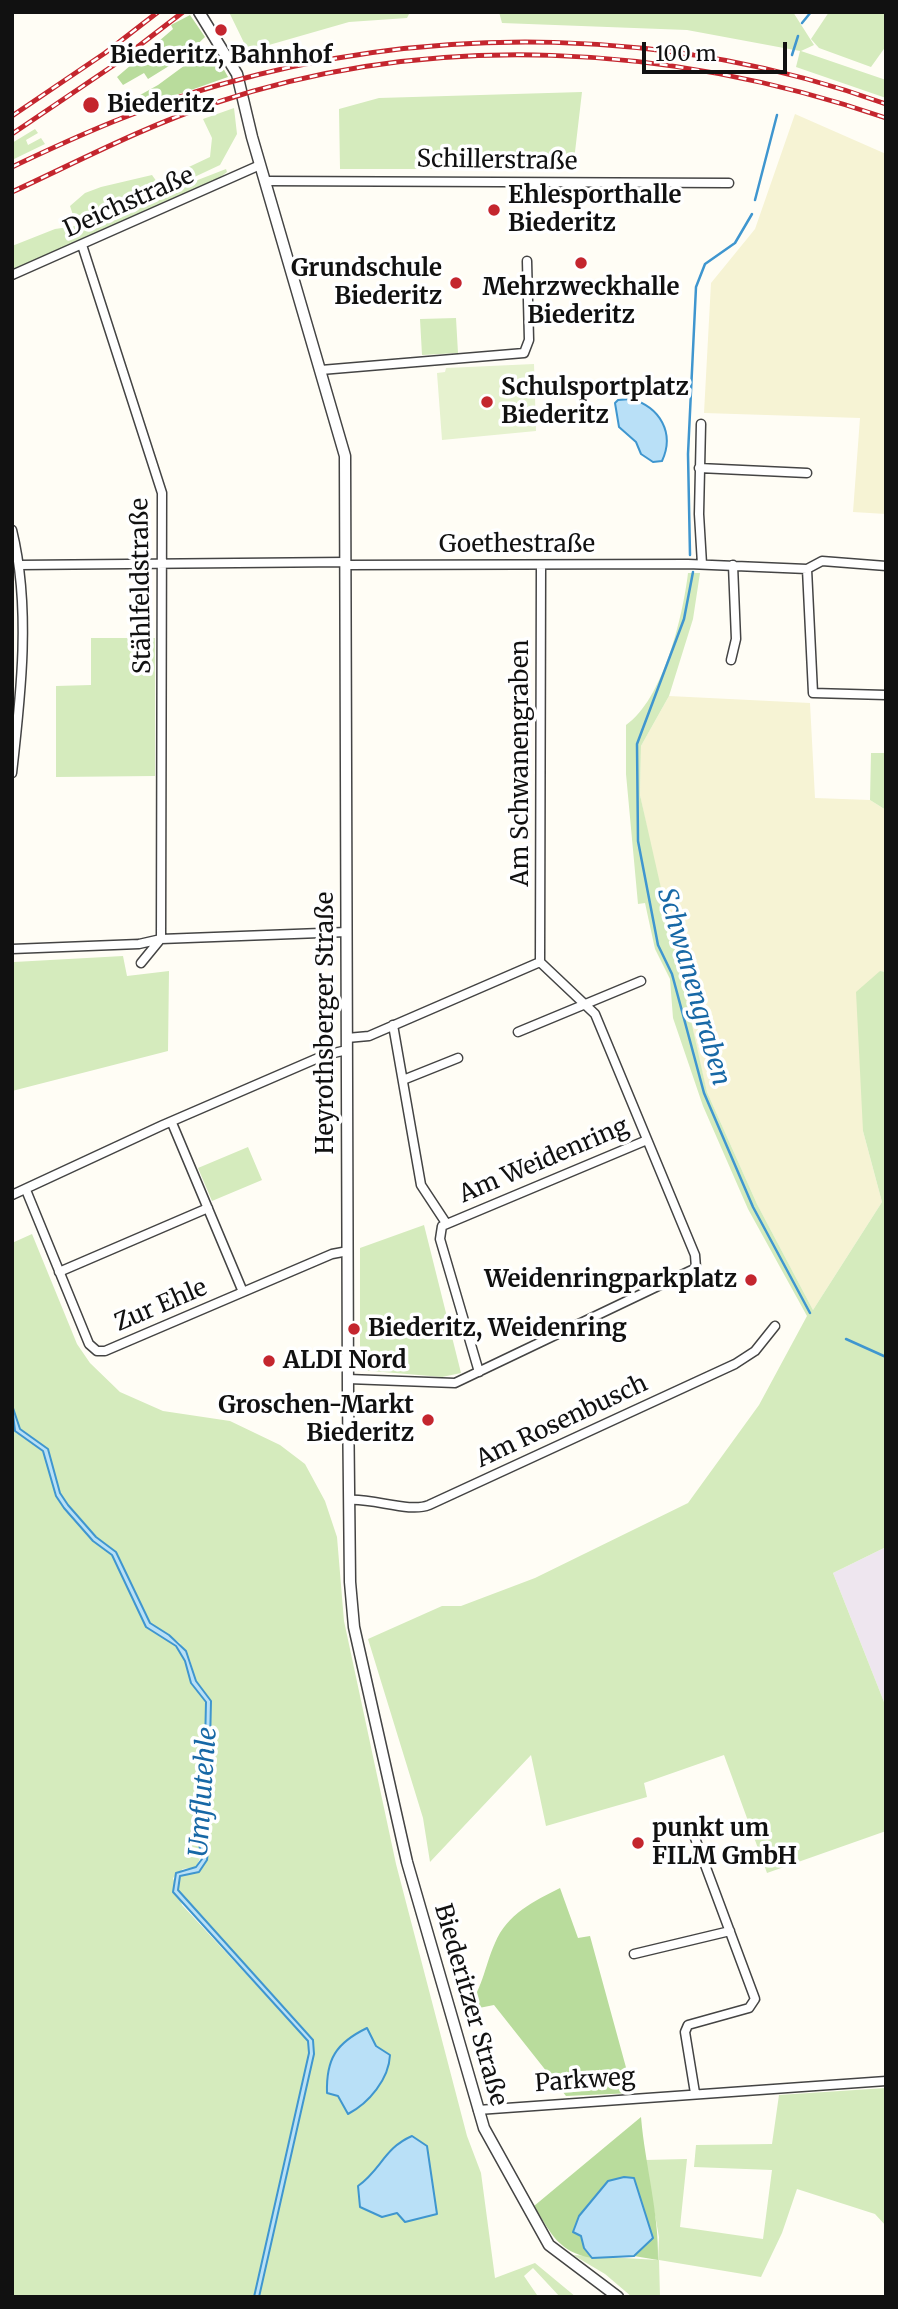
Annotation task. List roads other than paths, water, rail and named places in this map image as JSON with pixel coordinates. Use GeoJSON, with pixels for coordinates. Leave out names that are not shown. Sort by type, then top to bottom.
{"type":"FeatureCollection","features":[{"type":"Feature","properties":{"kind":"street","name":"Heyrothsberger Straße"},"geometry":{"type":"LineString","coordinates":[[199,12],[237,74],[252,137],[345,456],[349,1500],[351,1603],[364,1679]]}},
{"type":"Feature","properties":{"kind":"street","name":"Deichstraße"},"geometry":{"type":"LineString","coordinates":[[12,275],[260,165]]}},
{"type":"Feature","properties":{"kind":"street","name":"Schillerstraße"},"geometry":{"type":"LineString","coordinates":[[265,181],[729,183]]}},
{"type":"Feature","properties":{"kind":"street","name":"Stählfeldstraße"},"geometry":{"type":"LineString","coordinates":[[82,245],[162,493],[164,574],[161,939]]}},
{"type":"Feature","properties":{"kind":"street"},"geometry":{"type":"LineString","coordinates":[[321,370],[524,353],[529,340],[527,261]]}},
{"type":"Feature","properties":{"kind":"street"},"geometry":{"type":"LineString","coordinates":[[528,286],[614,289]]}},
{"type":"Feature","properties":{"kind":"street"},"geometry":{"type":"LineString","coordinates":[[701,424],[699,468],[702,564]]}},
{"type":"Feature","properties":{"kind":"street"},"geometry":{"type":"LineString","coordinates":[[699,468],[807,473]]}},
{"type":"Feature","properties":{"kind":"street"},"geometry":{"type":"LineString","coordinates":[[12,530],[19,565],[21,650],[12,773]]}},
{"type":"Feature","properties":{"kind":"street","name":"Goethestraße"},"geometry":{"type":"LineString","coordinates":[[19,565],[702,564],[807,569],[822,561],[886,566]]}},
{"type":"Feature","properties":{"kind":"street","name":"Am Schwanengraben"},"geometry":{"type":"LineString","coordinates":[[541,565],[541,962]]}},
{"type":"Feature","properties":{"kind":"street"},"geometry":{"type":"LineString","coordinates":[[731,660],[736,639],[733,565]]}},
{"type":"Feature","properties":{"kind":"street"},"geometry":{"type":"LineString","coordinates":[[807,569],[813,693],[886,695]]}},
{"type":"Feature","properties":{"kind":"street"},"geometry":{"type":"LineString","coordinates":[[12,949],[139,944],[161,939],[347,932]]}},
{"type":"Feature","properties":{"kind":"street"},"geometry":{"type":"LineString","coordinates":[[141,963],[161,939]]}},
{"type":"Feature","properties":{"kind":"street"},"geometry":{"type":"LineString","coordinates":[[347,1038],[369,1036],[541,962],[595,1014],[647,1140]]}},
{"type":"Feature","properties":{"kind":"street"},"geometry":{"type":"LineString","coordinates":[[518,1032],[641,981]]}},
{"type":"Feature","properties":{"kind":"street"},"geometry":{"type":"LineString","coordinates":[[393,1025],[421,1185],[446,1223]]}},
{"type":"Feature","properties":{"kind":"street"},"geometry":{"type":"LineString","coordinates":[[12,1195],[323,1056],[347,1050]]}},
{"type":"Feature","properties":{"kind":"street"},"geometry":{"type":"LineString","coordinates":[[403,1080],[458,1058]]}},
{"type":"Feature","properties":{"kind":"street","name":"Zur Ehle"},"geometry":{"type":"LineString","coordinates":[[172,1123],[243,1292]]}},
{"type":"Feature","properties":{"kind":"street","name":"Am Weidenring"},"geometry":{"type":"LineString","coordinates":[[348,1379],[446,1384],[479,1372],[696,1268],[695,1255],[647,1140],[446,1223],[440,1229],[440,1238],[479,1372]]}},
{"type":"Feature","properties":{"kind":"street","name":"Zur Ehle"},"geometry":{"type":"LineString","coordinates":[[26,1189],[89,1344],[97,1351],[105,1351],[338,1252],[348,1251]]}},
{"type":"Feature","properties":{"kind":"street"},"geometry":{"type":"LineString","coordinates":[[59,1272],[208,1208]]}},
{"type":"Feature","properties":{"kind":"street","name":"Am Rosenbusch"},"geometry":{"type":"LineString","coordinates":[[349,1500],[378,1500],[416,1507],[429,1505],[735,1364],[755,1350],[775,1326]]}},
{"type":"Feature","properties":{"kind":"street","name":"Biederitzer Straße"},"geometry":{"type":"LineString","coordinates":[[364,1679],[407,1862],[478,2110],[489,2138],[549,2245],[618,2297]]}},
{"type":"Feature","properties":{"kind":"street"},"geometry":{"type":"LineString","coordinates":[[692,1830],[755,2003],[749,2008],[688,2025],[685,2032],[695,2093]]}},
{"type":"Feature","properties":{"kind":"street"},"geometry":{"type":"LineString","coordinates":[[634,1954],[730,1931]]}},
{"type":"Feature","properties":{"kind":"street","name":"Parkweg"},"geometry":{"type":"LineString","coordinates":[[478,2110],[886,2081]]}},
{"type":"Feature","properties":{"kind":"water"},"geometry":{"type":"Polygon","coordinates":[[[631,399],[650,408],[662,422],[667,441],[662,461],[653,462],[641,454],[636,442],[619,427],[615,403],[618,400],[631,399]]]}},
{"type":"Feature","properties":{"kind":"water","name":"Umflutehle"},"geometry":{"type":"Polygon","coordinates":[[[12,1405],[20,1429],[48,1449],[60,1493],[68,1505],[96,1537],[116,1552],[150,1623],[169,1635],[186,1651],[196,1681],[211,1701],[209,1787],[200,1824],[208,1851],[207,1860],[199,1872],[180,1876],[178,1890],[313,2040],[314,2054],[259,2297],[254,2297],[309,2053],[308,2041],[173,1892],[176,1873],[196,1867],[202,1859],[195,1824],[204,1787],[206,1702],[191,1683],[185,1661],[176,1646],[146,1627],[112,1555],[93,1541],[56,1496],[43,1451],[15,1431],[12,1405]]]}},
{"type":"Feature","properties":{"kind":"water"},"geometry":{"type":"Polygon","coordinates":[[[367,2028],[376,2046],[390,2055],[389,2064],[382,2081],[370,2097],[348,2114],[338,2096],[327,2093],[328,2071],[340,2046],[367,2028]]]}},
{"type":"Feature","properties":{"kind":"water"},"geometry":{"type":"Polygon","coordinates":[[[412,2136],[427,2146],[437,2214],[405,2222],[397,2213],[382,2217],[360,2207],[358,2186],[395,2147],[412,2136]]]}},
{"type":"Feature","properties":{"kind":"water"},"geometry":{"type":"Polygon","coordinates":[[[624,2177],[634,2178],[653,2238],[634,2256],[592,2258],[584,2248],[581,2236],[573,2232],[579,2216],[608,2181],[624,2177]]]}},
{"type":"Feature","properties":{"kind":"waterway","name":"Schwanengraben"},"geometry":{"type":"LineString","coordinates":[[802,23],[811,12]]}},
{"type":"Feature","properties":{"kind":"waterway","name":"Schwanengraben"},"geometry":{"type":"LineString","coordinates":[[792,55],[798,36]]}},
{"type":"Feature","properties":{"kind":"waterway","name":"Schwanengraben"},"geometry":{"type":"LineString","coordinates":[[755,200],[777,115]]}},
{"type":"Feature","properties":{"kind":"waterway","name":"Schwanengraben"},"geometry":{"type":"LineString","coordinates":[[690,555],[688,454],[696,287],[705,264],[735,243],[752,214]]}},
{"type":"Feature","properties":{"kind":"waterway","name":"Schwanengraben"},"geometry":{"type":"LineString","coordinates":[[693,572],[684,619],[637,744],[638,841],[658,945],[672,974],[704,1093],[753,1207],[810,1313]]}},
{"type":"Feature","properties":{"kind":"waterway","name":"Schwanengraben"},"geometry":{"type":"LineString","coordinates":[[846,1339],[886,1357]]}},
{"type":"Feature","properties":{"kind":"railway"},"geometry":{"type":"LineString","coordinates":[[12,116],[105,53],[158,12]]}},
{"type":"Feature","properties":{"kind":"railway"},"geometry":{"type":"LineString","coordinates":[[12,134],[114,65],[183,12]]}},
{"type":"Feature","properties":{"kind":"railway"},"geometry":{"type":"LineString","coordinates":[[12,167],[114,122],[219,85],[301,65],[385,51],[469,43],[554,42],[639,48],[722,60],[805,79],[886,104]]}},
{"type":"Feature","properties":{"kind":"railway"},"geometry":{"type":"LineString","coordinates":[[12,192],[138,133],[215,103],[298,80],[382,64],[466,56],[552,55],[637,61],[721,74],[804,93],[886,118]]}},
{"type":"Feature","properties":{"kind":"place","name":"Biederitz, Bahnhof"},"geometry":{"type":"Point","coordinates":[221,30]}},
{"type":"Feature","properties":{"kind":"place","name":"Biederitz"},"geometry":{"type":"Point","coordinates":[91,105]}},
{"type":"Feature","properties":{"kind":"place","name":"Ehlesporthalle Biederitz"},"geometry":{"type":"Point","coordinates":[494,210]}},
{"type":"Feature","properties":{"kind":"place","name":"Mehrzweckhalle Biederitz"},"geometry":{"type":"Point","coordinates":[581,263]}},
{"type":"Feature","properties":{"kind":"place","name":"Grundschule Biederitz"},"geometry":{"type":"Point","coordinates":[456,283]}},
{"type":"Feature","properties":{"kind":"place","name":"Schulsportplatz Biederitz"},"geometry":{"type":"Point","coordinates":[487,402]}},
{"type":"Feature","properties":{"kind":"place","name":"Weidenringparkplatz"},"geometry":{"type":"Point","coordinates":[751,1280]}},
{"type":"Feature","properties":{"kind":"place","name":"Biederitz, Weidenring"},"geometry":{"type":"Point","coordinates":[354,1329]}},
{"type":"Feature","properties":{"kind":"place","name":"ALDI Nord"},"geometry":{"type":"Point","coordinates":[269,1361]}},
{"type":"Feature","properties":{"kind":"place","name":"Groschen-Markt Biederitz"},"geometry":{"type":"Point","coordinates":[428,1420]}},
{"type":"Feature","properties":{"kind":"place","name":"punkt um FILM GmbH"},"geometry":{"type":"Point","coordinates":[638,1843]}}]}
